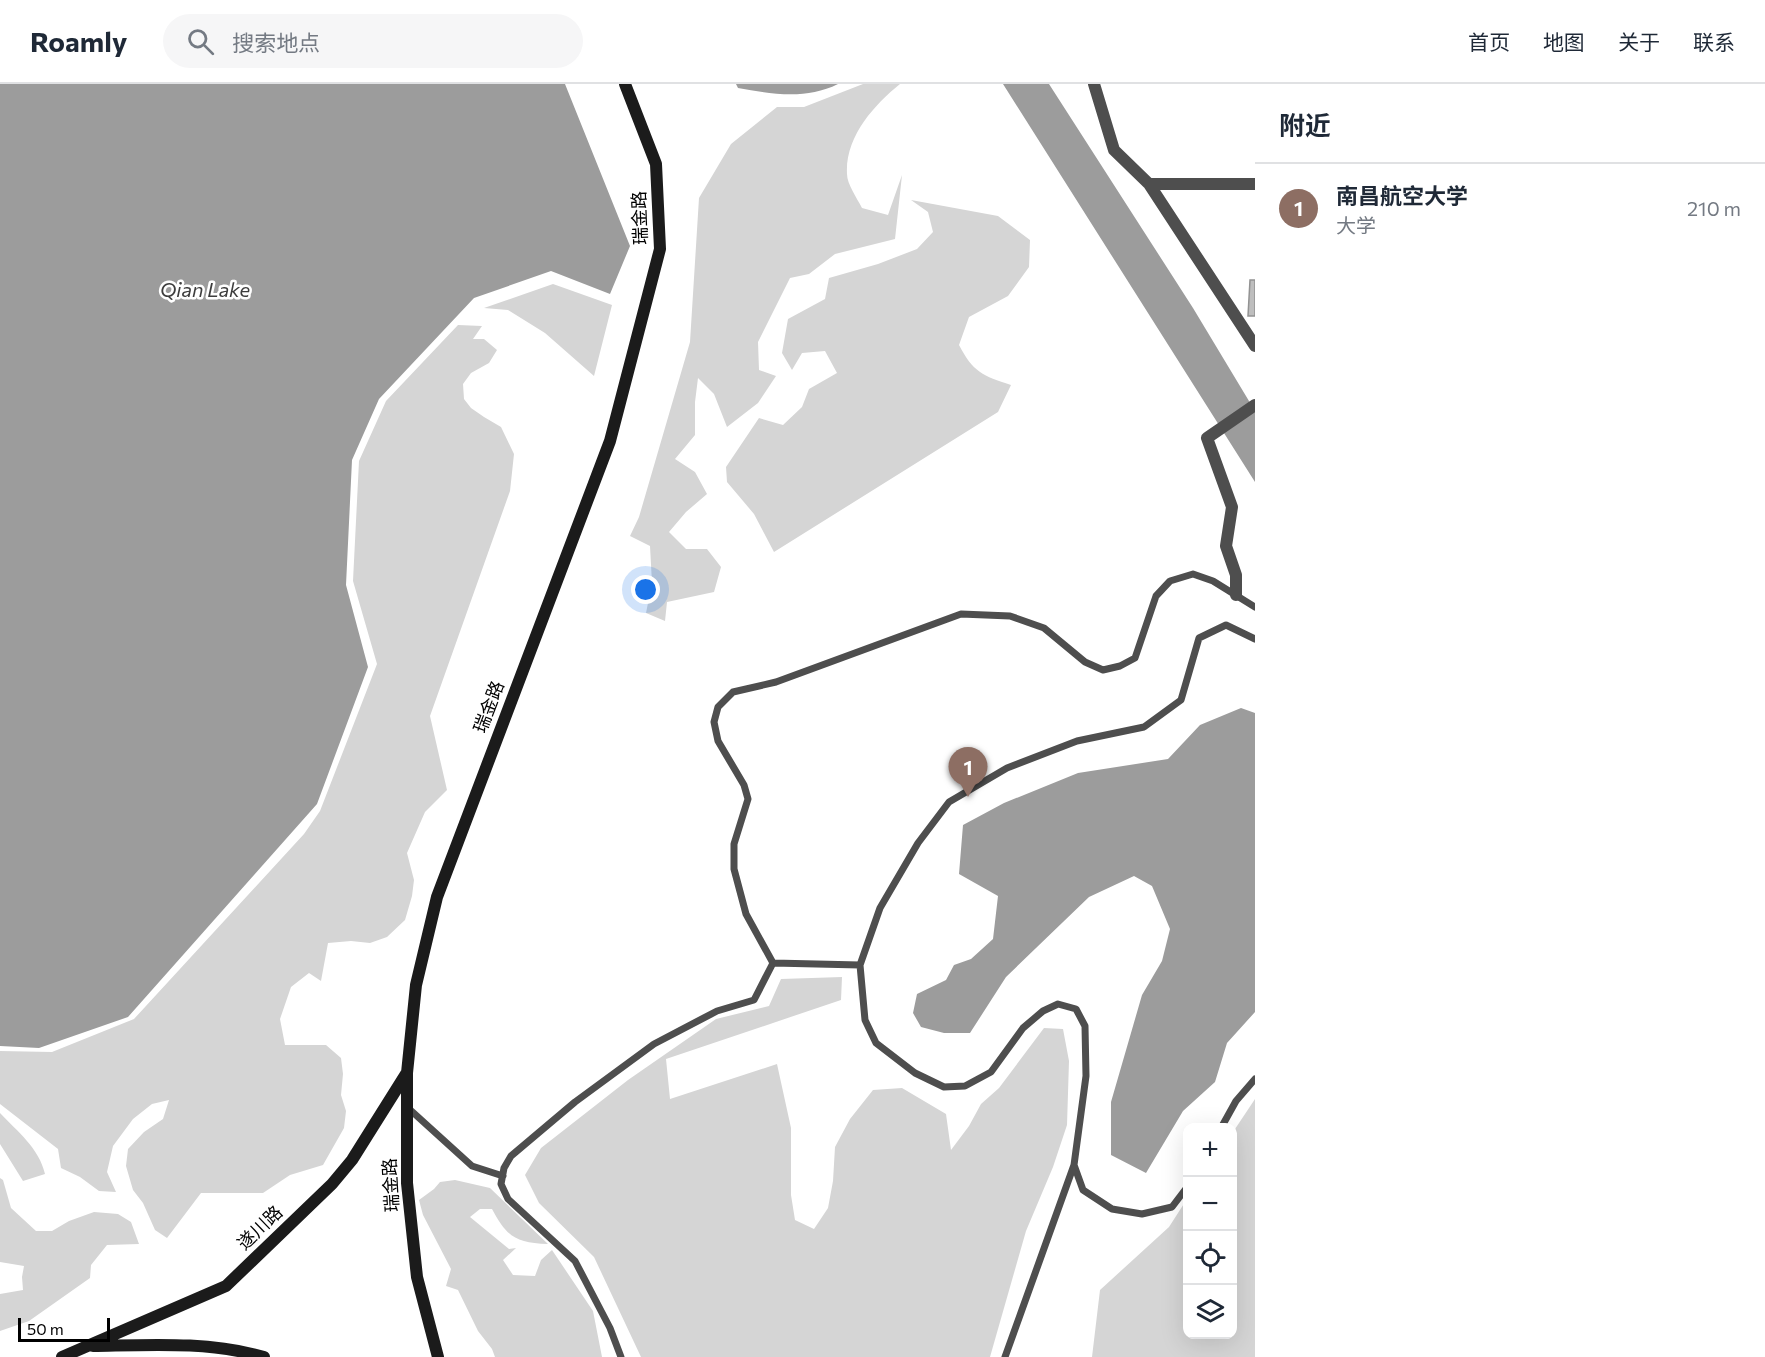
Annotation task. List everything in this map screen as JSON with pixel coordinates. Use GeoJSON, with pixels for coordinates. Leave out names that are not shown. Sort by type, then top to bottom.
{"type":"FeatureCollection","features":[{"type":"Feature","properties":{"kind":"street","name":"瑞金路"},"geometry":{"type":"LineString","coordinates":[[438,1357],[417,1277],[407,1191],[407,1073],[416,985],[437,897],[610,441],[660,249],[656,164],[625,84]]}},
{"type":"Feature","properties":{"kind":"street"},"geometry":{"type":"LineString","coordinates":[[1094,84],[1114,150],[1149,184],[1255,346]]}},
{"type":"Feature","properties":{"kind":"street"},"geometry":{"type":"LineString","coordinates":[[1149,184],[1255,184]]}},
{"type":"Feature","properties":{"kind":"street"},"geometry":{"type":"LineString","coordinates":[[1236,595],[1236,574],[1226,546],[1232,507],[1207,438],[1255,405]]}},
{"type":"Feature","properties":{"kind":"street","name":"遂川路"},"geometry":{"type":"LineString","coordinates":[[63,1357],[226,1286],[332,1184],[352,1160],[407,1073]]}},
{"type":"Feature","properties":{"kind":"street","name":"遂川路"},"geometry":{"type":"LineString","coordinates":[[87,1346],[186,1345],[243,1351],[264,1357]]}},
{"type":"Feature","properties":{"kind":"lane"},"geometry":{"type":"LineString","coordinates":[[773,963],[746,914],[734,869],[734,844],[748,799],[744,785],[718,741],[714,722],[718,707],[733,692],[776,682],[962,614],[1010,616],[1044,628],[1084,662],[1103,670],[1120,666],[1135,658],[1156,596],[1170,581],[1193,574],[1213,581],[1255,607]]}},
{"type":"Feature","properties":{"kind":"lane"},"geometry":{"type":"LineString","coordinates":[[1005,1357],[1074,1165],[1086,1076],[1085,1026],[1076,1009],[1058,1004],[1043,1011],[1023,1028],[991,1072],[965,1086],[944,1087],[915,1073],[876,1042],[865,1020],[860,965],[880,908],[918,843],[949,802],[1007,768],[1077,741],[1144,727],[1181,700],[1199,638],[1226,625],[1255,639]]}},
{"type":"Feature","properties":{"kind":"lane"},"geometry":{"type":"LineString","coordinates":[[773,963],[860,965]]}},
{"type":"Feature","properties":{"kind":"lane"},"geometry":{"type":"LineString","coordinates":[[621,1357],[610,1328],[575,1261],[508,1199],[501,1184],[504,1168],[511,1156],[575,1102],[654,1044],[717,1011],[754,1000],[773,963]]}},
{"type":"Feature","properties":{"kind":"lane"},"geometry":{"type":"LineString","coordinates":[[1224,1123],[1236,1101],[1255,1079]]}},
{"type":"Feature","properties":{"kind":"lane"},"geometry":{"type":"LineString","coordinates":[[407,1106],[472,1166],[503,1176]]}},
{"type":"Feature","properties":{"kind":"lane"},"geometry":{"type":"LineString","coordinates":[[1074,1165],[1083,1190],[1112,1209],[1142,1214],[1172,1207],[1183,1193]]}},
{"type":"Feature","properties":{"kind":"shaded area"},"geometry":{"type":"Polygon","coordinates":[[[863,84],[900,84],[880,102],[863,123],[851,147],[847,174],[850,187],[862,208],[888,215],[902,175],[895,239],[835,254],[809,274],[790,278],[758,342],[759,370],[776,376],[758,403],[727,427],[714,394],[698,378],[695,435],[675,459],[695,472],[707,494],[686,512],[669,532],[686,549],[707,549],[721,567],[714,592],[667,602],[665,621],[646,613],[652,583],[650,546],[630,536],[639,517],[690,342],[699,198],[731,144],[777,107],[804,107],[863,84]]]}},
{"type":"Feature","properties":{"kind":"shaded area"},"geometry":{"type":"Polygon","coordinates":[[[911,200],[998,216],[1030,240],[1029,267],[1008,296],[969,317],[959,345],[969,361],[980,372],[1011,385],[998,412],[774,552],[754,514],[727,482],[726,467],[759,418],[783,425],[802,407],[809,389],[837,373],[825,351],[802,353],[792,370],[782,353],[788,319],[825,299],[829,278],[878,264],[917,249],[933,232],[928,212],[911,200]]]}},
{"type":"Feature","properties":{"kind":"shaded area"},"geometry":{"type":"Polygon","coordinates":[[[553,284],[612,305],[594,376],[545,333],[508,310],[484,308],[553,284]]]}},
{"type":"Feature","properties":{"kind":"shaded area"},"geometry":{"type":"Polygon","coordinates":[[[458,325],[482,326],[473,339],[484,339],[497,350],[489,363],[471,373],[463,384],[464,399],[471,408],[501,427],[514,454],[510,491],[430,716],[447,790],[425,812],[407,853],[414,880],[405,920],[387,937],[370,943],[351,941],[328,943],[321,981],[309,973],[291,987],[280,1019],[285,1045],[326,1045],[341,1058],[343,1074],[341,1095],[346,1111],[344,1128],[323,1165],[290,1175],[263,1193],[201,1193],[167,1238],[155,1230],[143,1203],[133,1190],[126,1166],[128,1149],[144,1132],[163,1119],[169,1100],[152,1104],[133,1119],[113,1146],[107,1172],[116,1192],[99,1191],[80,1177],[61,1168],[58,1149],[0,1104],[0,1051],[52,1052],[134,1019],[304,834],[320,811],[377,664],[353,581],[359,461],[386,401],[458,325]]]}},
{"type":"Feature","properties":{"kind":"shaded area"},"geometry":{"type":"Polygon","coordinates":[[[842,977],[841,1000],[666,1059],[670,1099],[777,1064],[791,1128],[791,1195],[795,1220],[814,1229],[828,1208],[833,1181],[835,1147],[850,1119],[873,1090],[902,1088],[946,1114],[951,1150],[969,1126],[981,1104],[999,1088],[1044,1028],[1063,1029],[1069,1061],[1067,1125],[1053,1167],[1026,1231],[990,1357],[641,1357],[594,1257],[539,1203],[525,1175],[541,1148],[628,1080],[716,1019],[769,1006],[781,979],[842,977]]]}},
{"type":"Feature","properties":{"kind":"shaded area"},"geometry":{"type":"Polygon","coordinates":[[[1255,1099],[1255,1357],[1092,1357],[1100,1290],[1169,1227],[1183,1205],[1183,1339],[1237,1339],[1237,1126],[1255,1099]]]}},
{"type":"Feature","properties":{"kind":"shaded area"},"geometry":{"type":"Polygon","coordinates":[[[0,1113],[33,1148],[45,1174],[23,1181],[0,1144],[0,1113]]]}},
{"type":"Feature","properties":{"kind":"shaded area"},"geometry":{"type":"Polygon","coordinates":[[[0,1178],[3,1180],[11,1208],[36,1231],[52,1231],[69,1221],[94,1212],[118,1214],[131,1222],[139,1244],[107,1245],[91,1265],[90,1278],[29,1321],[0,1331],[0,1294],[23,1290],[24,1266],[0,1262],[0,1178]]]}},
{"type":"Feature","properties":{"kind":"shaded area"},"geometry":{"type":"Polygon","coordinates":[[[455,1180],[490,1188],[548,1244],[528,1242],[514,1237],[503,1226],[492,1209],[480,1209],[470,1217],[509,1249],[516,1248],[503,1260],[513,1275],[535,1276],[541,1260],[552,1250],[593,1311],[602,1357],[495,1357],[492,1349],[478,1331],[458,1290],[446,1286],[451,1269],[423,1215],[419,1200],[440,1182],[455,1180]]]}},
{"type":"Feature","properties":{"kind":"water","name":"Qian Lake"},"geometry":{"type":"Polygon","coordinates":[[[0,84],[565,84],[630,246],[610,294],[551,271],[474,298],[379,399],[352,460],[346,585],[368,667],[317,804],[128,1017],[39,1048],[0,1046],[0,84]]]}},
{"type":"Feature","properties":{"kind":"water"},"geometry":{"type":"Polygon","coordinates":[[[736,84],[838,84],[814,92],[789,94],[738,88],[736,84]]]}},
{"type":"Feature","properties":{"kind":"water"},"geometry":{"type":"Polygon","coordinates":[[[1003,84],[1049,84],[1193,308],[1255,411],[1255,482],[1003,84]]]}},
{"type":"Feature","properties":{"kind":"water"},"geometry":{"type":"Polygon","coordinates":[[[1241,708],[1255,713],[1255,1012],[1227,1043],[1215,1082],[1183,1111],[1146,1173],[1111,1155],[1111,1102],[1142,995],[1162,961],[1170,929],[1152,886],[1134,876],[1089,897],[1006,977],[970,1033],[944,1033],[921,1027],[913,1013],[917,994],[946,980],[954,965],[971,959],[993,939],[998,896],[959,874],[963,825],[1004,803],[1078,773],[1168,759],[1200,725],[1241,708]]]}},
{"type":"Feature","properties":{"kind":"building"},"geometry":{"type":"Polygon","coordinates":[[[1250,280],[1255,280],[1255,316],[1248,316],[1250,280]]]}},
{"type":"Feature","properties":{"kind":"place","name":"南昌航空大学"},"geometry":{"type":"Point","coordinates":[968,797]}}]}
